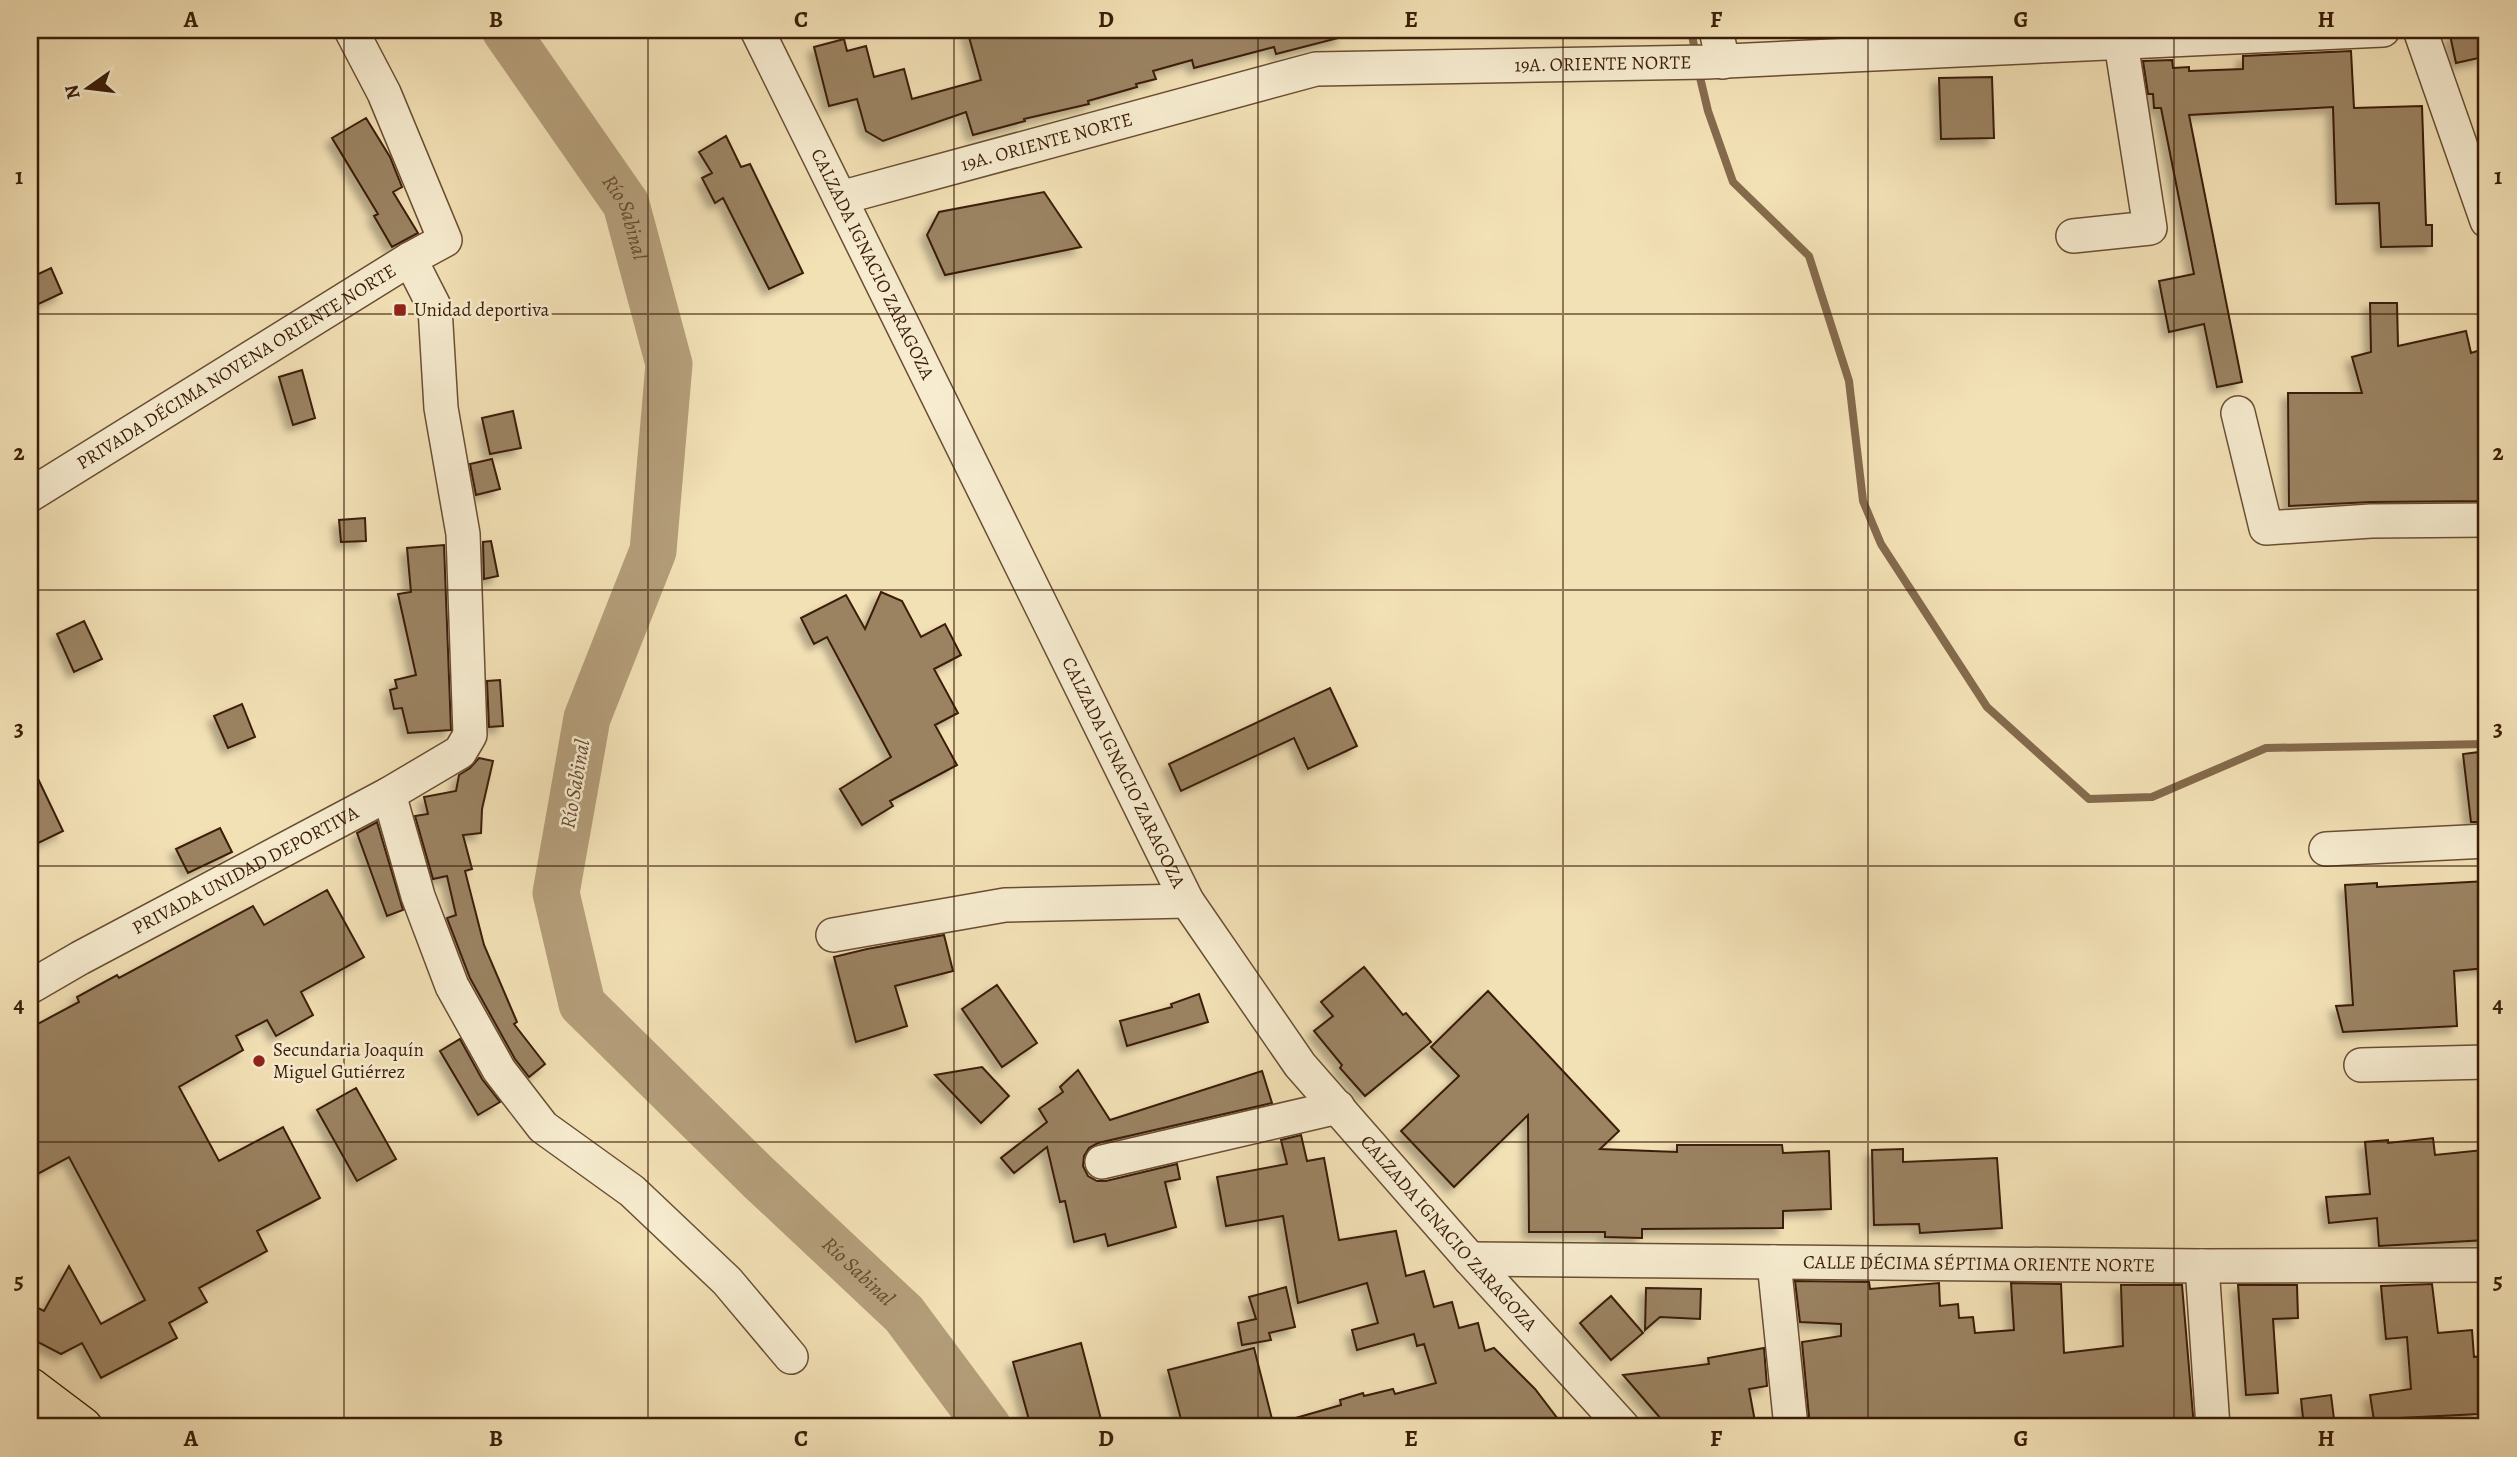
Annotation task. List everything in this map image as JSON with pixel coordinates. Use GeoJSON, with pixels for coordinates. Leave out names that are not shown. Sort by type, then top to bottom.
{"type":"FeatureCollection","features":[{"type":"Feature","properties":{"kind":"main road"},"geometry":{"type":"LineString","coordinates":[[30,1387],[83,1427]]}},
{"type":"Feature","properties":{"kind":"street","name":"PRIVADA DÉCIMA NOVENA ORIENTE NORTE"},"geometry":{"type":"LineString","coordinates":[[30,495],[410,259],[445,240],[395,118],[351,30]]}},
{"type":"Feature","properties":{"kind":"street","name":"CALZADA IGNACIO ZARAGOZA"},"geometry":{"type":"LineString","coordinates":[[757,30],[1187,901],[1300,1065],[1470,1259],[1623,1427]]}},
{"type":"Feature","properties":{"kind":"street"},"geometry":{"type":"LineString","coordinates":[[1715,62],[1716,30]]}},
{"type":"Feature","properties":{"kind":"street","name":"19A. ORIENTE NORTE"},"geometry":{"type":"LineString","coordinates":[[840,198],[1316,69],[1715,62],[2120,43],[2225,34],[2383,30]]}},
{"type":"Feature","properties":{"kind":"street"},"geometry":{"type":"LineString","coordinates":[[2420,30],[2487,221]]}},
{"type":"Feature","properties":{"kind":"street"},"geometry":{"type":"LineString","coordinates":[[2073,236],[2150,228],[2120,43]]}},
{"type":"Feature","properties":{"kind":"street","name":"PRIVADA UNIDAD DEPORTIVA"},"geometry":{"type":"LineString","coordinates":[[30,988],[92,951],[388,794],[460,752],[470,736],[463,534],[441,408],[435,309],[410,259]]}},
{"type":"Feature","properties":{"kind":"street"},"geometry":{"type":"LineString","coordinates":[[2238,413],[2266,528],[2371,521],[2479,521]]}},
{"type":"Feature","properties":{"kind":"street"},"geometry":{"type":"LineString","coordinates":[[388,794],[418,896],[452,986],[499,1070],[543,1127],[632,1191],[727,1281],[791,1357]]}},
{"type":"Feature","properties":{"kind":"street"},"geometry":{"type":"LineString","coordinates":[[2326,849],[2487,841]]}},
{"type":"Feature","properties":{"kind":"street"},"geometry":{"type":"LineString","coordinates":[[833,935],[1005,905],[1187,901]]}},
{"type":"Feature","properties":{"kind":"street"},"geometry":{"type":"LineString","coordinates":[[2361,1065],[2487,1062]]}},
{"type":"Feature","properties":{"kind":"street"},"geometry":{"type":"LineString","coordinates":[[1102,1162],[1338,1107]]}},
{"type":"Feature","properties":{"kind":"street","name":"CALLE DÉCIMA SÉPTIMA ORIENTE NORTE"},"geometry":{"type":"LineString","coordinates":[[1470,1259],[2202,1266],[2487,1265]]}},
{"type":"Feature","properties":{"kind":"street"},"geometry":{"type":"LineString","coordinates":[[1774,1262],[1791,1427]]}},
{"type":"Feature","properties":{"kind":"street"},"geometry":{"type":"LineString","coordinates":[[2202,1266],[2213,1427]]}},
{"type":"Feature","properties":{"kind":"building"},"geometry":{"type":"Polygon","coordinates":[[[967,30],[1341,30],[1342,37],[1276,54],[1274,47],[1194,68],[1192,60],[1153,71],[1156,79],[1088,101],[1089,104],[1024,119],[1025,121],[973,135],[966,112],[883,141],[866,131],[857,99],[829,106],[814,47],[844,39],[847,51],[866,46],[874,77],[904,69],[912,99],[981,80],[967,30]]]}},
{"type":"Feature","properties":{"kind":"building"},"geometry":{"type":"Polygon","coordinates":[[[2477,30],[2483,57],[2456,63],[2450,35],[2477,30]]]}},
{"type":"Feature","properties":{"kind":"building"},"geometry":{"type":"Polygon","coordinates":[[[2351,51],[2354,108],[2422,106],[2426,225],[2432,225],[2432,246],[2381,247],[2379,203],[2336,204],[2333,107],[2189,115],[2242,382],[2217,387],[2204,324],[2169,332],[2159,281],[2194,274],[2161,108],[2154,108],[2153,94],[2148,94],[2143,61],[2172,60],[2173,68],[2189,67],[2189,71],[2243,69],[2243,56],[2351,51]]]}},
{"type":"Feature","properties":{"kind":"building"},"geometry":{"type":"Polygon","coordinates":[[[1992,77],[1994,138],[1941,139],[1939,78],[1992,77]]]}},
{"type":"Feature","properties":{"kind":"building"},"geometry":{"type":"Polygon","coordinates":[[[366,118],[390,157],[402,187],[393,192],[418,233],[392,247],[374,216],[378,214],[332,138],[366,118]]]}},
{"type":"Feature","properties":{"kind":"building"},"geometry":{"type":"Polygon","coordinates":[[[726,136],[741,167],[750,164],[803,273],[769,289],[723,198],[715,203],[702,178],[712,173],[699,152],[726,136]]]}},
{"type":"Feature","properties":{"kind":"building"},"geometry":{"type":"Polygon","coordinates":[[[1044,192],[1081,247],[945,275],[927,235],[939,212],[1044,192]]]}},
{"type":"Feature","properties":{"kind":"building"},"geometry":{"type":"Polygon","coordinates":[[[51,268],[62,293],[30,308],[30,278],[51,268]]]}},
{"type":"Feature","properties":{"kind":"building"},"geometry":{"type":"Polygon","coordinates":[[[2370,303],[2397,303],[2398,346],[2466,331],[2471,353],[2487,348],[2487,501],[2289,506],[2288,393],[2362,393],[2352,357],[2371,352],[2370,303]]]}},
{"type":"Feature","properties":{"kind":"building"},"geometry":{"type":"Polygon","coordinates":[[[302,370],[315,418],[293,425],[279,377],[302,370]]]}},
{"type":"Feature","properties":{"kind":"building"},"geometry":{"type":"Polygon","coordinates":[[[513,411],[521,448],[490,454],[482,418],[513,411]]]}},
{"type":"Feature","properties":{"kind":"building"},"geometry":{"type":"Polygon","coordinates":[[[492,459],[500,489],[476,495],[470,464],[492,459]]]}},
{"type":"Feature","properties":{"kind":"building"},"geometry":{"type":"Polygon","coordinates":[[[365,518],[366,541],[341,542],[339,520],[365,518]]]}},
{"type":"Feature","properties":{"kind":"building"},"geometry":{"type":"Polygon","coordinates":[[[491,541],[498,576],[484,579],[483,542],[491,541]]]}},
{"type":"Feature","properties":{"kind":"building"},"geometry":{"type":"Polygon","coordinates":[[[444,545],[451,730],[408,733],[402,708],[394,709],[390,690],[397,688],[395,680],[416,675],[398,594],[411,592],[407,548],[444,545]]]}},
{"type":"Feature","properties":{"kind":"building"},"geometry":{"type":"Polygon","coordinates":[[[881,592],[902,601],[921,637],[945,624],[961,655],[934,669],[958,713],[935,725],[957,765],[890,801],[893,806],[862,825],[840,789],[891,757],[827,637],[814,644],[801,618],[846,595],[865,629],[881,592]]]}},
{"type":"Feature","properties":{"kind":"building"},"geometry":{"type":"Polygon","coordinates":[[[84,621],[102,659],[74,672],[57,634],[84,621]]]}},
{"type":"Feature","properties":{"kind":"building"},"geometry":{"type":"Polygon","coordinates":[[[500,680],[503,726],[489,727],[487,681],[500,680]]]}},
{"type":"Feature","properties":{"kind":"building"},"geometry":{"type":"Polygon","coordinates":[[[1330,688],[1357,746],[1308,769],[1294,738],[1181,791],[1169,764],[1330,688]]]}},
{"type":"Feature","properties":{"kind":"building"},"geometry":{"type":"Polygon","coordinates":[[[242,704],[255,737],[228,748],[214,716],[242,704]]]}},
{"type":"Feature","properties":{"kind":"building"},"geometry":{"type":"Polygon","coordinates":[[[2487,751],[2487,822],[2471,822],[2463,754],[2487,751]]]}},
{"type":"Feature","properties":{"kind":"building"},"geometry":{"type":"Polygon","coordinates":[[[479,758],[493,761],[482,809],[481,833],[463,835],[472,869],[465,871],[484,945],[517,1022],[514,1024],[545,1064],[529,1077],[515,1059],[470,978],[447,918],[456,915],[447,876],[433,879],[415,816],[428,814],[424,797],[456,791],[459,775],[479,758]]]}},
{"type":"Feature","properties":{"kind":"building"},"geometry":{"type":"Polygon","coordinates":[[[30,762],[63,831],[30,847],[30,762]]]}},
{"type":"Feature","properties":{"kind":"building"},"geometry":{"type":"Polygon","coordinates":[[[377,822],[403,910],[387,916],[357,833],[377,822]]]}},
{"type":"Feature","properties":{"kind":"building"},"geometry":{"type":"Polygon","coordinates":[[[220,828],[232,852],[188,873],[176,849],[220,828]]]}},
{"type":"Feature","properties":{"kind":"building"},"geometry":{"type":"Polygon","coordinates":[[[2487,881],[2487,968],[2454,971],[2457,1026],[2343,1032],[2336,1006],[2353,1005],[2345,885],[2377,883],[2377,887],[2487,881]]]}},
{"type":"Feature","properties":{"kind":"building"},"geometry":{"type":"Polygon","coordinates":[[[327,890],[364,957],[301,992],[313,1015],[276,1036],[267,1020],[236,1036],[243,1050],[179,1087],[219,1161],[283,1127],[320,1198],[257,1231],[267,1251],[199,1288],[207,1302],[169,1323],[177,1338],[101,1378],[82,1343],[61,1354],[30,1338],[30,1304],[44,1311],[69,1266],[101,1324],[145,1300],[69,1157],[30,1178],[30,1028],[79,1002],[77,997],[117,975],[119,978],[253,906],[264,925],[327,890]]]}},
{"type":"Feature","properties":{"kind":"building"},"geometry":{"type":"Polygon","coordinates":[[[944,935],[953,971],[895,986],[907,1026],[856,1042],[834,957],[944,935]]]}},
{"type":"Feature","properties":{"kind":"building"},"geometry":{"type":"Polygon","coordinates":[[[1364,967],[1403,1015],[1406,1013],[1431,1042],[1365,1096],[1340,1068],[1342,1065],[1314,1031],[1333,1016],[1321,1002],[1364,967]]]}},
{"type":"Feature","properties":{"kind":"building"},"geometry":{"type":"Polygon","coordinates":[[[997,985],[1037,1043],[1002,1067],[962,1009],[997,985]]]}},
{"type":"Feature","properties":{"kind":"building"},"geometry":{"type":"Polygon","coordinates":[[[1488,991],[1619,1131],[1600,1149],[1677,1152],[1677,1145],[1782,1145],[1783,1153],[1829,1151],[1831,1209],[1783,1211],[1783,1228],[1642,1229],[1642,1238],[1605,1237],[1605,1232],[1529,1232],[1528,1115],[1454,1187],[1401,1131],[1459,1076],[1431,1047],[1488,991]]]}},
{"type":"Feature","properties":{"kind":"building"},"geometry":{"type":"Polygon","coordinates":[[[1199,994],[1208,1022],[1127,1046],[1120,1021],[1172,1007],[1171,1004],[1199,994]]]}},
{"type":"Feature","properties":{"kind":"building"},"geometry":{"type":"Polygon","coordinates":[[[460,1039],[482,1079],[500,1102],[478,1115],[440,1051],[460,1039]]]}},
{"type":"Feature","properties":{"kind":"building"},"geometry":{"type":"Polygon","coordinates":[[[982,1067],[1009,1096],[981,1123],[935,1075],[982,1067]]]}},
{"type":"Feature","properties":{"kind":"building"},"geometry":{"type":"Polygon","coordinates":[[[1078,1070],[1110,1120],[1262,1071],[1272,1103],[1098,1143],[1089,1148],[1084,1156],[1083,1166],[1088,1176],[1097,1181],[1177,1164],[1180,1179],[1165,1182],[1176,1227],[1108,1246],[1105,1234],[1074,1242],[1065,1201],[1060,1202],[1047,1147],[1014,1173],[1001,1158],[1047,1122],[1039,1109],[1063,1092],[1060,1087],[1078,1070]]]}},
{"type":"Feature","properties":{"kind":"building"},"geometry":{"type":"Polygon","coordinates":[[[356,1088],[396,1159],[357,1181],[317,1110],[356,1088]]]}},
{"type":"Feature","properties":{"kind":"building"},"geometry":{"type":"Polygon","coordinates":[[[1301,1135],[1307,1161],[1324,1158],[1339,1240],[1396,1231],[1406,1276],[1424,1271],[1434,1307],[1452,1302],[1459,1328],[1478,1323],[1485,1351],[1494,1348],[1535,1389],[1564,1427],[1286,1427],[1285,1421],[1341,1405],[1340,1400],[1363,1393],[1364,1396],[1393,1389],[1395,1394],[1436,1383],[1424,1344],[1417,1346],[1414,1334],[1357,1350],[1352,1330],[1378,1323],[1367,1283],[1298,1303],[1283,1216],[1226,1226],[1217,1177],[1287,1164],[1281,1140],[1301,1135]]]}},
{"type":"Feature","properties":{"kind":"building"},"geometry":{"type":"Polygon","coordinates":[[[2433,1138],[2435,1155],[2483,1150],[2487,1192],[2487,1240],[2379,1246],[2377,1218],[2329,1223],[2326,1197],[2370,1194],[2365,1142],[2388,1140],[2388,1143],[2433,1138]]]}},
{"type":"Feature","properties":{"kind":"building"},"geometry":{"type":"Polygon","coordinates":[[[1903,1149],[1903,1162],[1997,1158],[2002,1228],[1920,1233],[1919,1224],[1874,1225],[1872,1150],[1903,1149]]]}},
{"type":"Feature","properties":{"kind":"building"},"geometry":{"type":"Polygon","coordinates":[[[1795,1281],[1869,1282],[1870,1289],[1939,1283],[1940,1306],[1958,1304],[1959,1318],[1973,1317],[1975,1333],[2014,1330],[2011,1283],[2061,1284],[2064,1353],[2123,1346],[2121,1285],[2182,1285],[2194,1427],[1810,1427],[1802,1342],[1841,1336],[1841,1324],[1800,1322],[1795,1281]]]}},
{"type":"Feature","properties":{"kind":"building"},"geometry":{"type":"Polygon","coordinates":[[[2432,1284],[2438,1333],[2472,1330],[2474,1357],[2487,1355],[2487,1397],[2478,1398],[2479,1414],[2400,1418],[2401,1424],[2375,1427],[2370,1395],[2411,1389],[2407,1337],[2386,1339],[2381,1286],[2432,1284]]]}},
{"type":"Feature","properties":{"kind":"building"},"geometry":{"type":"Polygon","coordinates":[[[2238,1285],[2297,1285],[2298,1318],[2273,1319],[2278,1393],[2246,1395],[2238,1285]]]}},
{"type":"Feature","properties":{"kind":"building"},"geometry":{"type":"Polygon","coordinates":[[[1286,1287],[1295,1327],[1269,1333],[1271,1340],[1242,1345],[1238,1323],[1256,1319],[1249,1297],[1286,1287]]]}},
{"type":"Feature","properties":{"kind":"building"},"geometry":{"type":"Polygon","coordinates":[[[1646,1288],[1701,1289],[1700,1319],[1660,1317],[1645,1330],[1646,1288]]]}},
{"type":"Feature","properties":{"kind":"building"},"geometry":{"type":"Polygon","coordinates":[[[1611,1296],[1643,1333],[1611,1360],[1580,1323],[1611,1296]]]}},
{"type":"Feature","properties":{"kind":"building"},"geometry":{"type":"Polygon","coordinates":[[[1081,1343],[1103,1427],[1031,1427],[1013,1362],[1081,1343]]]}},
{"type":"Feature","properties":{"kind":"building"},"geometry":{"type":"Polygon","coordinates":[[[1254,1348],[1274,1427],[1183,1427],[1168,1370],[1254,1348]]]}},
{"type":"Feature","properties":{"kind":"building"},"geometry":{"type":"Polygon","coordinates":[[[1764,1348],[1767,1386],[1749,1389],[1756,1427],[1668,1427],[1623,1375],[1709,1364],[1708,1358],[1764,1348]]]}},
{"type":"Feature","properties":{"kind":"building"},"geometry":{"type":"Polygon","coordinates":[[[2331,1395],[2335,1427],[2304,1427],[2301,1399],[2331,1395]]]}},
{"type":"Feature","properties":{"kind":"waterway","name":"Río Sabinal"},"geometry":{"type":"LineString","coordinates":[[505,30],[626,204],[669,364],[653,551],[587,718],[556,893],[582,1004],[759,1178],[904,1314],[988,1427]]}},
{"type":"Feature","properties":{"kind":"waterway"},"geometry":{"type":"LineString","coordinates":[[1691,30],[1696,56]]}},
{"type":"Feature","properties":{"kind":"waterway"},"geometry":{"type":"LineString","coordinates":[[1698,69],[1708,111],[1733,182],[1809,256],[1849,381],[1863,501],[1881,544],[1987,707],[2089,799],[2152,797],[2266,748],[2487,744]]}},
{"type":"Feature","properties":{"kind":"place","name":"Unidad deportiva"},"geometry":{"type":"Point","coordinates":[400,310]}},
{"type":"Feature","properties":{"kind":"place","name":"Secundaria Joaquín Miguel Gutiérrez"},"geometry":{"type":"Point","coordinates":[259,1061]}}]}
